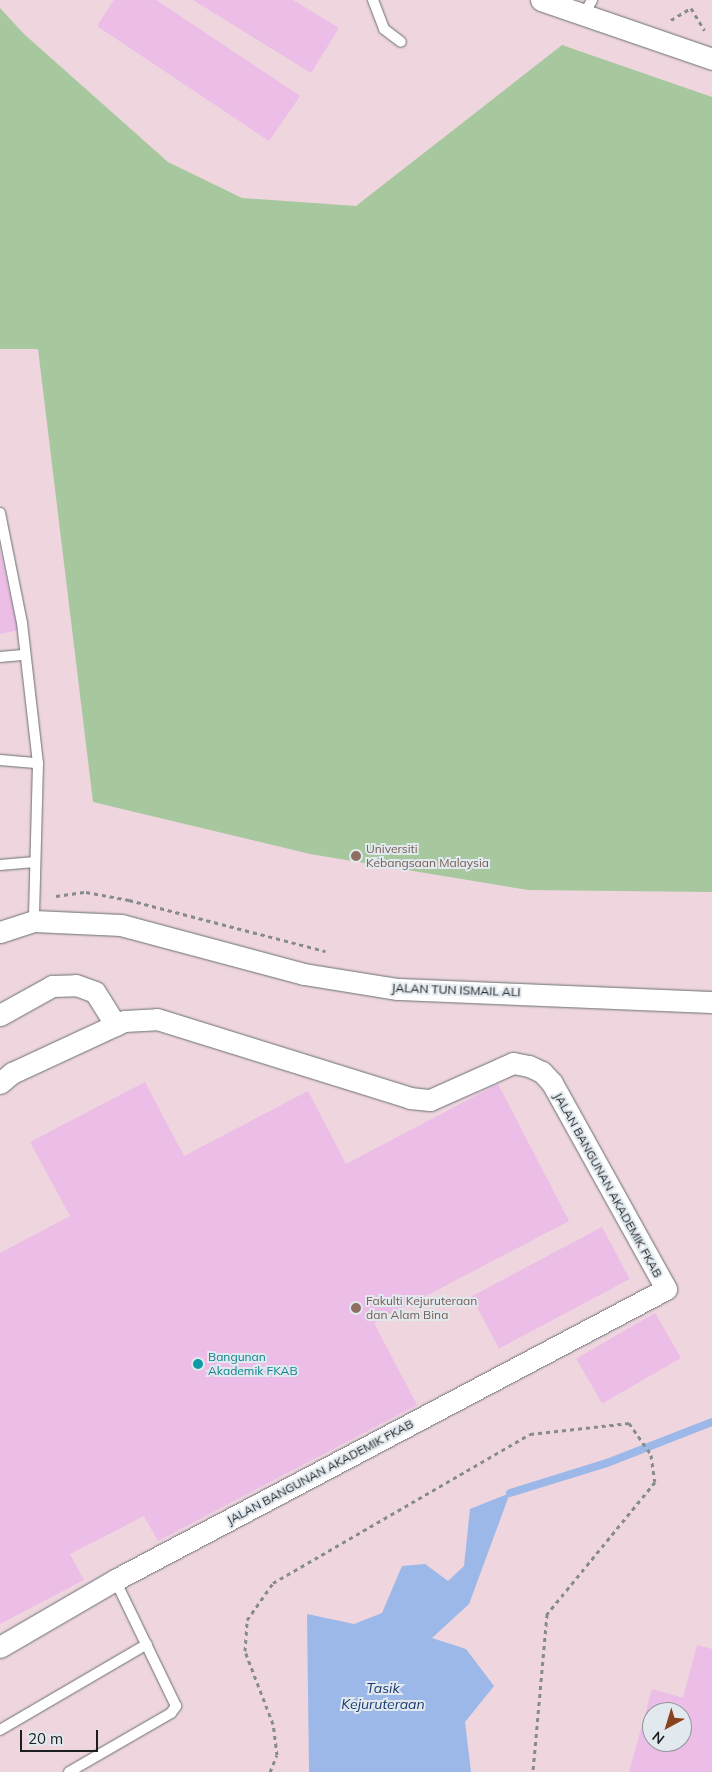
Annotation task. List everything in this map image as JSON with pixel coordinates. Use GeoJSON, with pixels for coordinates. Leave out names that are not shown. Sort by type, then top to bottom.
{"type":"FeatureCollection","features":[{"type":"Feature","properties":{"kind":"street"},"geometry":{"type":"LineString","coordinates":[[541,0],[588,7],[712,60]]}},
{"type":"Feature","properties":{"kind":"street","name":"JALAN TUN ISMAIL ALI"},"geometry":{"type":"LineString","coordinates":[[0,932],[34,911],[121,926],[304,974],[398,989],[712,1002]]}},
{"type":"Feature","properties":{"kind":"street"},"geometry":{"type":"LineString","coordinates":[[0,1015],[52,986],[76,985],[95,992],[116,1024]]}},
{"type":"Feature","properties":{"kind":"street","name":"JALAN BANGUNAN AKADEMIK FKAB"},"geometry":{"type":"LineString","coordinates":[[0,1647],[115,1580],[666,1289],[552,1083],[529,1066],[513,1063],[430,1100],[410,1098],[156,1019],[116,1024],[4,1072]]}},
{"type":"Feature","properties":{"kind":"lane"},"geometry":{"type":"LineString","coordinates":[[373,0],[384,29],[401,42]]}},
{"type":"Feature","properties":{"kind":"lane"},"geometry":{"type":"LineString","coordinates":[[0,513],[25,655],[38,763],[34,911]]}},
{"type":"Feature","properties":{"kind":"lane"},"geometry":{"type":"LineString","coordinates":[[0,657],[25,655]]}},
{"type":"Feature","properties":{"kind":"lane"},"geometry":{"type":"LineString","coordinates":[[0,760],[38,763]]}},
{"type":"Feature","properties":{"kind":"lane"},"geometry":{"type":"LineString","coordinates":[[0,865],[35,862]]}},
{"type":"Feature","properties":{"kind":"lane"},"geometry":{"type":"LineString","coordinates":[[69,1772],[171,1713],[176,1706],[115,1580]]}},
{"type":"Feature","properties":{"kind":"lane"},"geometry":{"type":"LineString","coordinates":[[0,1730],[147,1644]]}},
{"type":"Feature","properties":{"kind":"path"},"geometry":{"type":"LineString","coordinates":[[34,911],[86,892],[329,952]]}},
{"type":"Feature","properties":{"kind":"path"},"geometry":{"type":"LineString","coordinates":[[270,1772],[277,1754],[273,1724],[245,1651],[247,1620],[273,1583],[530,1434],[630,1423],[651,1455],[655,1482],[547,1614],[533,1772]]}},
{"type":"Feature","properties":{"kind":"shaded area","name":"Universiti Kebangsaan Malaysia"},"geometry":{"type":"Polygon","coordinates":[[[0,0],[712,0],[712,1772],[0,1772],[0,0]]]}},
{"type":"Feature","properties":{"kind":"green space"},"geometry":{"type":"Polygon","coordinates":[[[0,8],[24,34],[168,162],[242,198],[356,206],[562,45],[712,97],[712,892],[528,890],[310,854],[93,802],[38,349],[0,349],[0,8]]]}},
{"type":"Feature","properties":{"kind":"water","name":"Tasik Kejuruteraan"},"geometry":{"type":"Polygon","coordinates":[[[510,1493],[469,1604],[432,1638],[466,1649],[494,1686],[465,1722],[471,1772],[309,1772],[307,1614],[354,1624],[382,1613],[402,1566],[425,1564],[448,1581],[464,1566],[470,1509],[510,1493]]]}},
{"type":"Feature","properties":{"kind":"building"},"geometry":{"type":"Polygon","coordinates":[[[114,0],[156,0],[300,96],[269,141],[97,26],[114,0]]]}},
{"type":"Feature","properties":{"kind":"building"},"geometry":{"type":"Polygon","coordinates":[[[193,0],[293,0],[339,28],[311,73],[193,0]]]}},
{"type":"Feature","properties":{"kind":"building"},"geometry":{"type":"Polygon","coordinates":[[[0,551],[18,630],[0,634],[0,551]]]}},
{"type":"Feature","properties":{"kind":"building","name":"Bangunan Akademik FKAB"},"geometry":{"type":"Polygon","coordinates":[[[145,1082],[184,1156],[308,1091],[346,1164],[498,1084],[569,1221],[374,1323],[417,1405],[158,1541],[144,1516],[70,1554],[84,1580],[0,1624],[0,1253],[70,1216],[30,1142],[145,1082]]]}},
{"type":"Feature","properties":{"kind":"building"},"geometry":{"type":"Polygon","coordinates":[[[602,1227],[630,1279],[499,1349],[471,1296],[602,1227]]]}},
{"type":"Feature","properties":{"kind":"building"},"geometry":{"type":"Polygon","coordinates":[[[655,1313],[681,1358],[602,1404],[576,1358],[655,1313]]]}},
{"type":"Feature","properties":{"kind":"building"},"geometry":{"type":"Polygon","coordinates":[[[697,1645],[712,1649],[712,1772],[629,1772],[642,1725],[642,1752],[692,1752],[692,1702],[648,1702],[652,1689],[683,1698],[697,1645]]]}},
{"type":"Feature","properties":{"kind":"waterway"},"geometry":{"type":"LineString","coordinates":[[510,1493],[607,1463],[712,1422]]}},
{"type":"Feature","properties":{"kind":"place","name":"Universiti Kebangsaan Malaysia"},"geometry":{"type":"Point","coordinates":[356,856]}},
{"type":"Feature","properties":{"kind":"place","name":"Fakulti Kejuruteraan dan Alam Bina"},"geometry":{"type":"Point","coordinates":[356,1308]}},
{"type":"Feature","properties":{"kind":"place","name":"Bangunan Akademik FKAB"},"geometry":{"type":"Point","coordinates":[198,1364]}}]}
